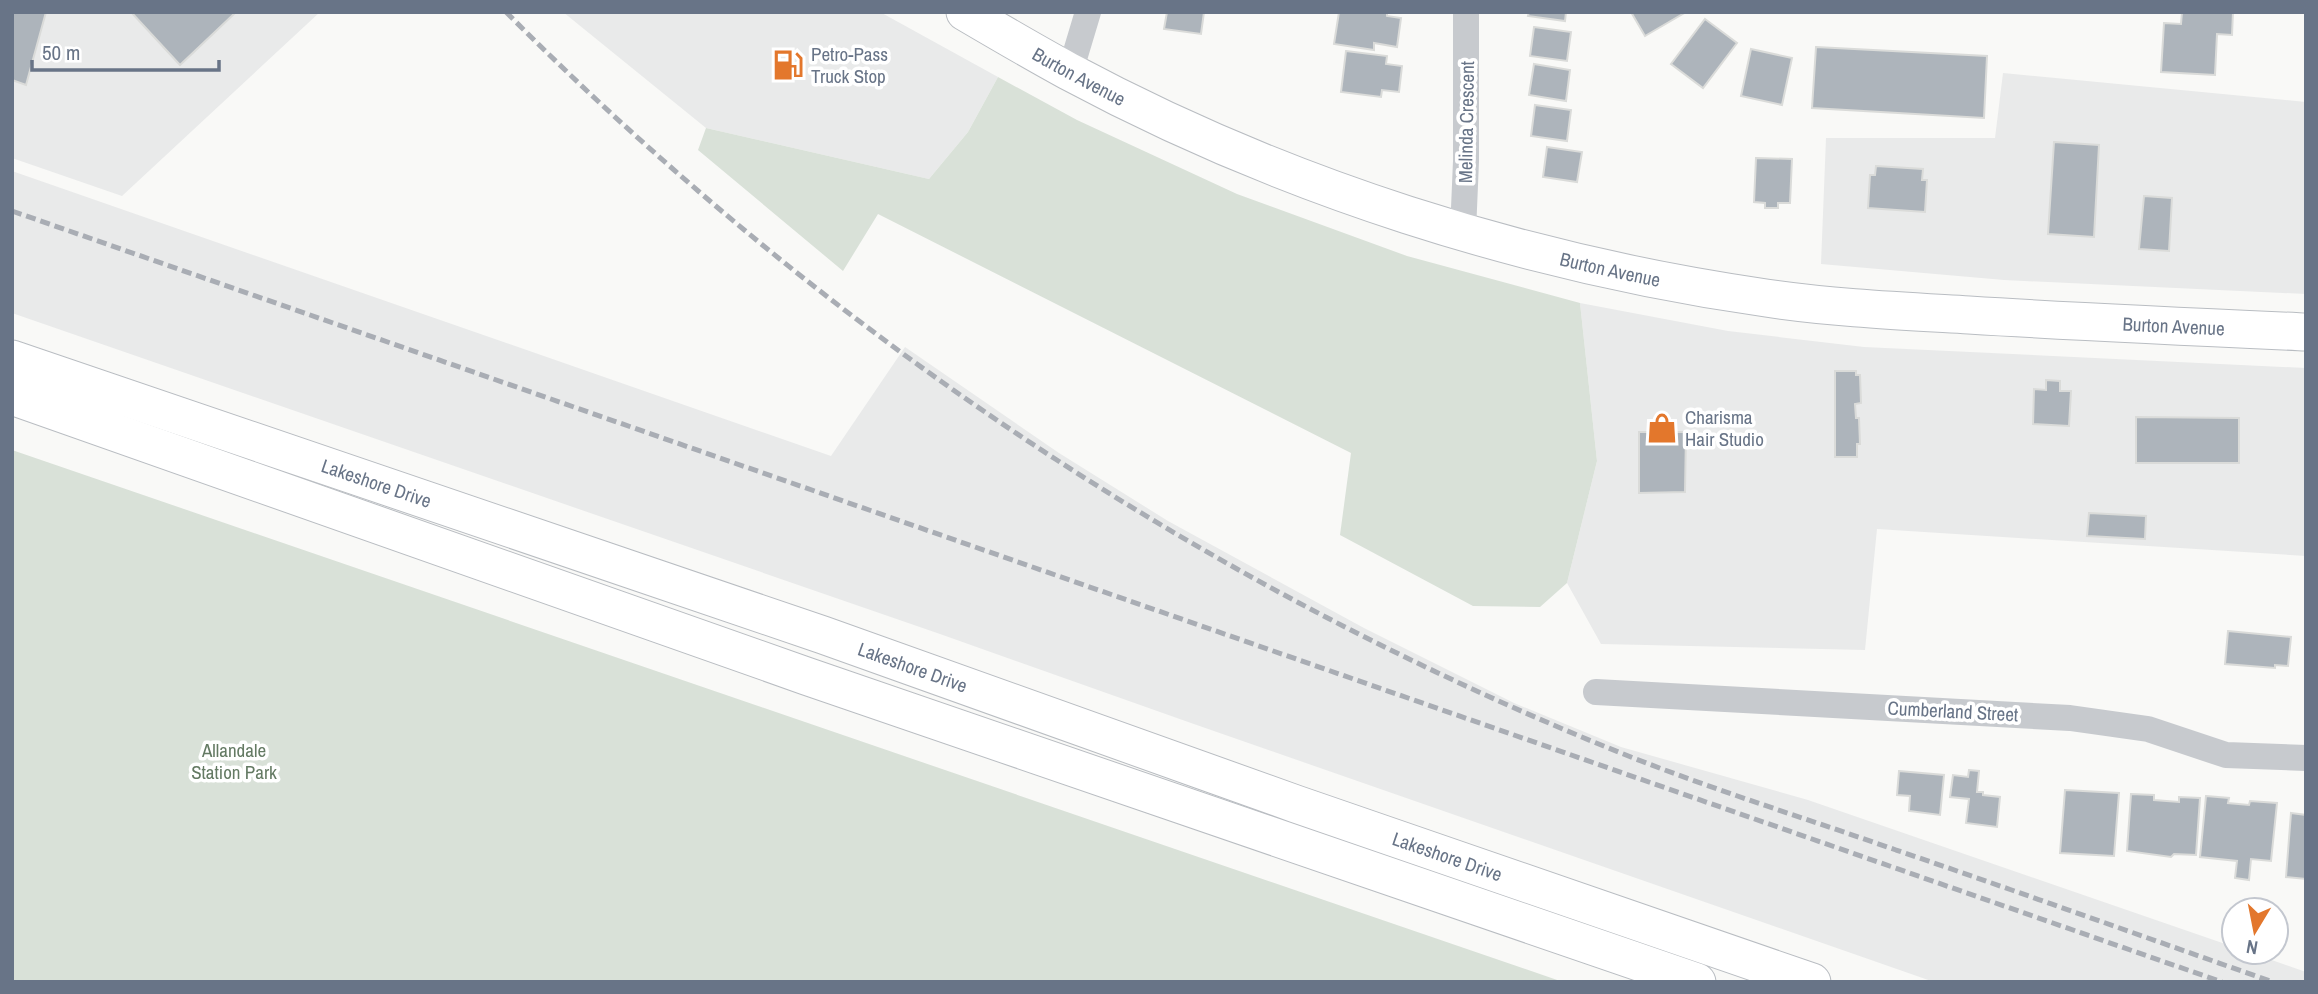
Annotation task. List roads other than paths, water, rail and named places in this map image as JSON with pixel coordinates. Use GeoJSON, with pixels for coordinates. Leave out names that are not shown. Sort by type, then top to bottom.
{"type":"FeatureCollection","features":[{"type":"Feature","properties":{"kind":"main road","name":"Burton Avenue"},"geometry":{"type":"LineString","coordinates":[[965,12],[1070,72],[1238,152],[1386,207],[1463,232],[1574,262],[1769,299],[1927,313],[2306,332]]}},
{"type":"Feature","properties":{"kind":"main road","name":"Lakeshore Drive"},"geometry":{"type":"LineString","coordinates":[[12,359],[810,631],[1296,804],[1812,982]]}},
{"type":"Feature","properties":{"kind":"main road","name":"Lakeshore Drive"},"geometry":{"type":"LineString","coordinates":[[12,396],[793,672],[1697,982]]}},
{"type":"Feature","properties":{"kind":"street"},"geometry":{"type":"LineString","coordinates":[[1070,72],[1088,12]]}},
{"type":"Feature","properties":{"kind":"street","name":"Melinda Crescent"},"geometry":{"type":"LineString","coordinates":[[1463,232],[1466,12]]}},
{"type":"Feature","properties":{"kind":"street","name":"Cumberland Street"},"geometry":{"type":"LineString","coordinates":[[1596,692],[2070,718],[2148,729],[2226,755],[2306,758]]}},
{"type":"Feature","properties":{"kind":"railway"},"geometry":{"type":"LineString","coordinates":[[506,12],[627,128],[753,237],[883,339],[1019,435],[1159,524],[1304,605],[1453,680],[1606,747],[1714,788],[2273,982]]}},
{"type":"Feature","properties":{"kind":"railway"},"geometry":{"type":"LineString","coordinates":[[12,211],[2222,982]]}},
{"type":"Feature","properties":{"kind":"place","name":"Petro-Pass Truck Stop"},"geometry":{"type":"Point","coordinates":[788,65]}},
{"type":"Feature","properties":{"kind":"place","name":"Charisma Hair Studio"},"geometry":{"type":"Point","coordinates":[1662,428]}},
{"type":"Feature","properties":{"kind":"park label","name":"Allandale Station Park"},"geometry":{"type":"Point","coordinates":[234,761]}}]}
